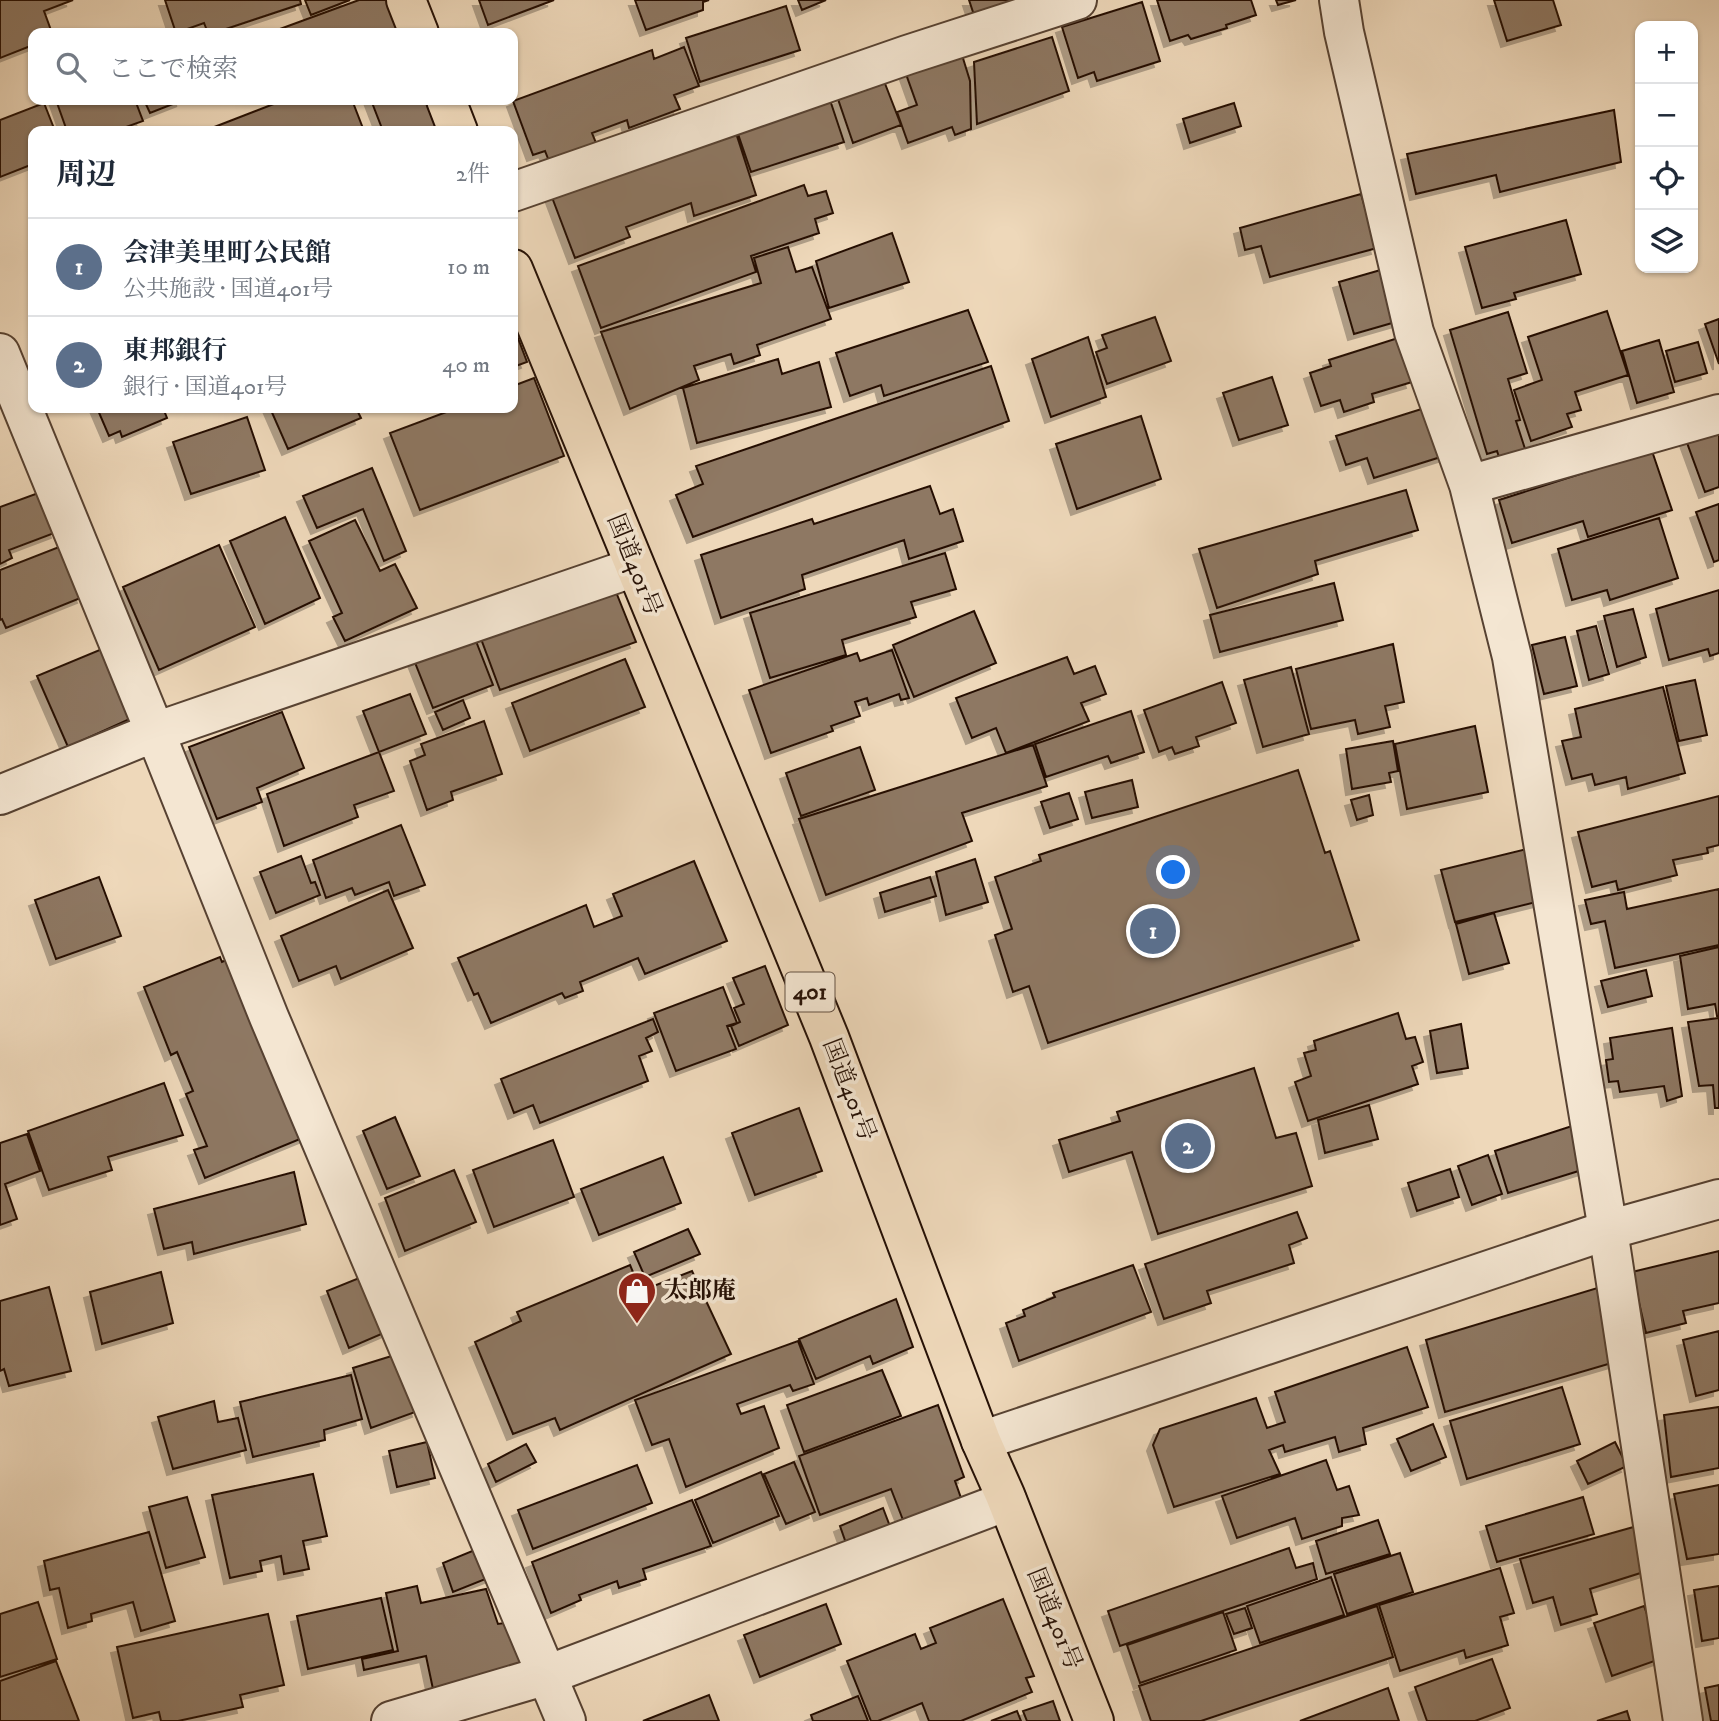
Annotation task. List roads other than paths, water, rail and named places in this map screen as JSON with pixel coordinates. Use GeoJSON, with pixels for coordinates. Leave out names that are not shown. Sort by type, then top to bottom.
{"type":"FeatureCollection","features":[{"type":"Feature","properties":{"kind":"highway"},"geometry":{"type":"LineString","coordinates":[[406,0],[417,28]]}},
{"type":"Feature","properties":{"kind":"highway"},"geometry":{"type":"LineString","coordinates":[[448,105],[456,126]]}},
{"type":"Feature","properties":{"kind":"highway","name":"国道401号"},"geometry":{"type":"LineString","coordinates":[[518,281],[829,1037],[981,1441],[1094,1721]]}},
{"type":"Feature","properties":{"kind":"street"},"geometry":{"type":"LineString","coordinates":[[518,190],[907,55],[1077,0]]}},
{"type":"Feature","properties":{"kind":"street"},"geometry":{"type":"LineString","coordinates":[[1339,0],[1344,32],[1414,332],[1469,485],[1512,657],[1608,1230],[1683,1721]]}},
{"type":"Feature","properties":{"kind":"street"},"geometry":{"type":"LineString","coordinates":[[0,353],[269,1017],[566,1721]]}},
{"type":"Feature","properties":{"kind":"street"},"geometry":{"type":"LineString","coordinates":[[1469,485],[1719,414]]}},
{"type":"Feature","properties":{"kind":"street"},"geometry":{"type":"LineString","coordinates":[[0,794],[155,732],[635,567]]}},
{"type":"Feature","properties":{"kind":"street"},"geometry":{"type":"LineString","coordinates":[[981,1441],[1608,1230],[1719,1199]]}},
{"type":"Feature","properties":{"kind":"street"},"geometry":{"type":"LineString","coordinates":[[391,1721],[547,1675],[1007,1501]]}},
{"type":"Feature","properties":{"kind":"place","name":"会津美里町公民館"},"geometry":{"type":"Point","coordinates":[1153,931]}},
{"type":"Feature","properties":{"kind":"place","name":"東邦銀行"},"geometry":{"type":"Point","coordinates":[1188,1146]}},
{"type":"Feature","properties":{"kind":"place","name":"太郎庵"},"geometry":{"type":"Point","coordinates":[637,1325]}}]}
